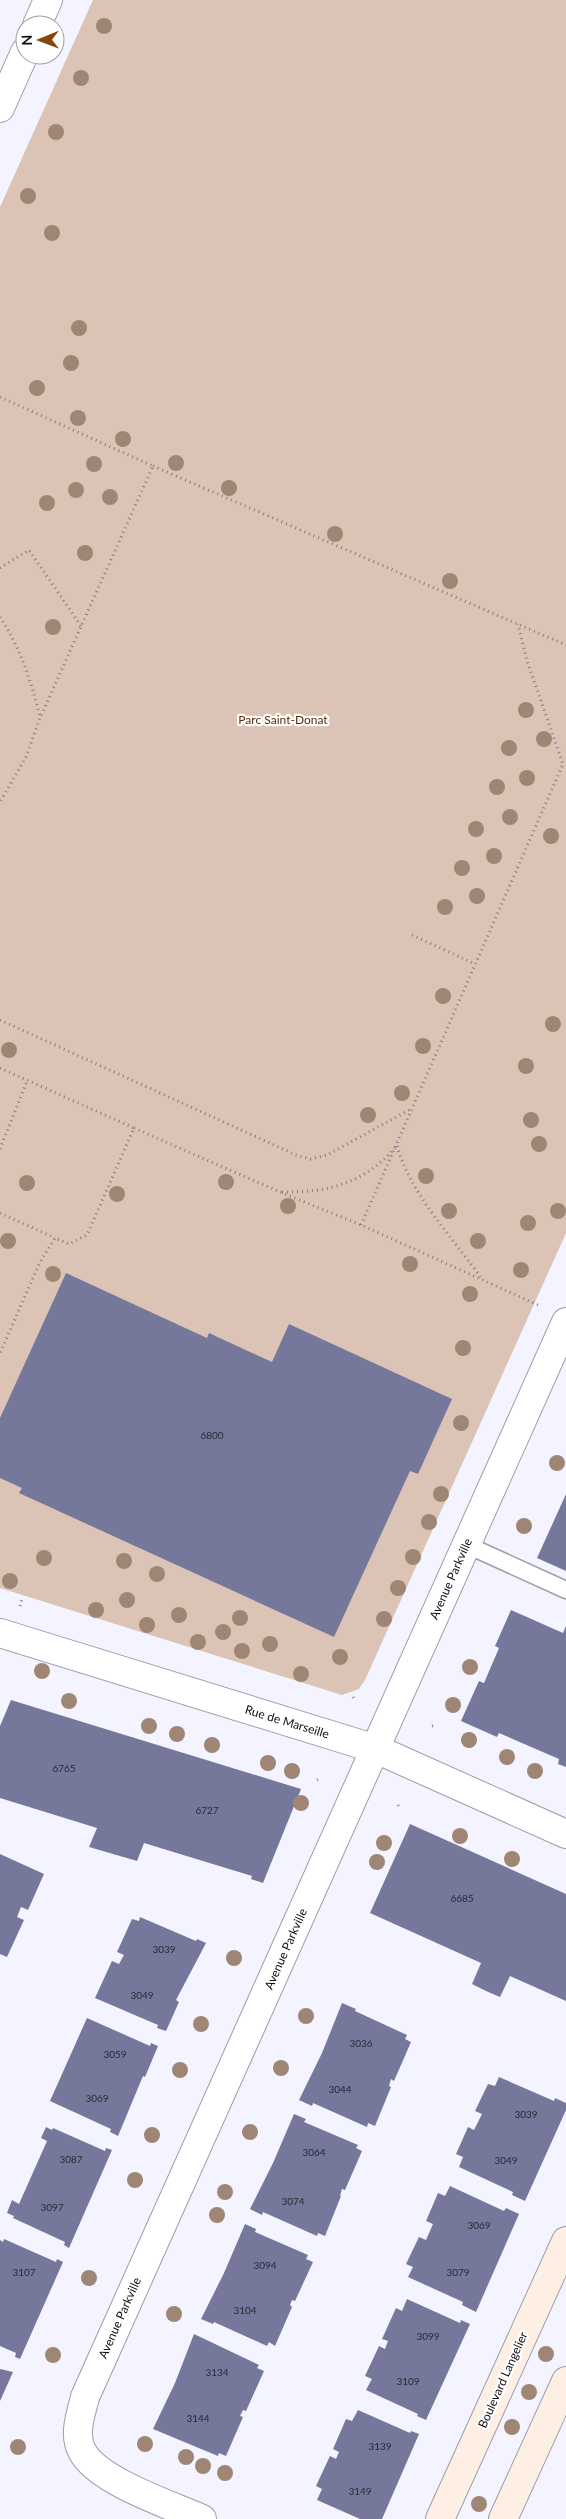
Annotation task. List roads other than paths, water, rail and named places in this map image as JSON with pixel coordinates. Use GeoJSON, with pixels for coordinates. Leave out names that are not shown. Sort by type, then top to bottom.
{"type":"FeatureCollection","features":[{"type":"Feature","properties":{"kind":"main road","name":"Boulevard Langelier"},"geometry":{"type":"LineString","coordinates":[[440,2519],[566,2241]]}},
{"type":"Feature","properties":{"kind":"main road"},"geometry":{"type":"LineString","coordinates":[[503,2519],[566,2380]]}},
{"type":"Feature","properties":{"kind":"street"},"geometry":{"type":"LineString","coordinates":[[41,15],[48,0]]}},
{"type":"Feature","properties":{"kind":"street"},"geometry":{"type":"LineString","coordinates":[[0,108],[19,65]]}},
{"type":"Feature","properties":{"kind":"street","name":"Avenue Parkville"},"geometry":{"type":"LineString","coordinates":[[202,2519],[113,2479],[94,2467],[81,2450],[78,2426],[85,2397],[566,1322]]}},
{"type":"Feature","properties":{"kind":"street","name":"Rue de Marseille"},"geometry":{"type":"LineString","coordinates":[[0,1633],[376,1749],[566,1834]]}},
{"type":"Feature","properties":{"kind":"lane"},"geometry":{"type":"LineString","coordinates":[[466,1545],[566,1590]]}},
{"type":"Feature","properties":{"kind":"park label","name":"Parc Saint-Donat"},"geometry":{"type":"Point","coordinates":[283,720]}}]}
